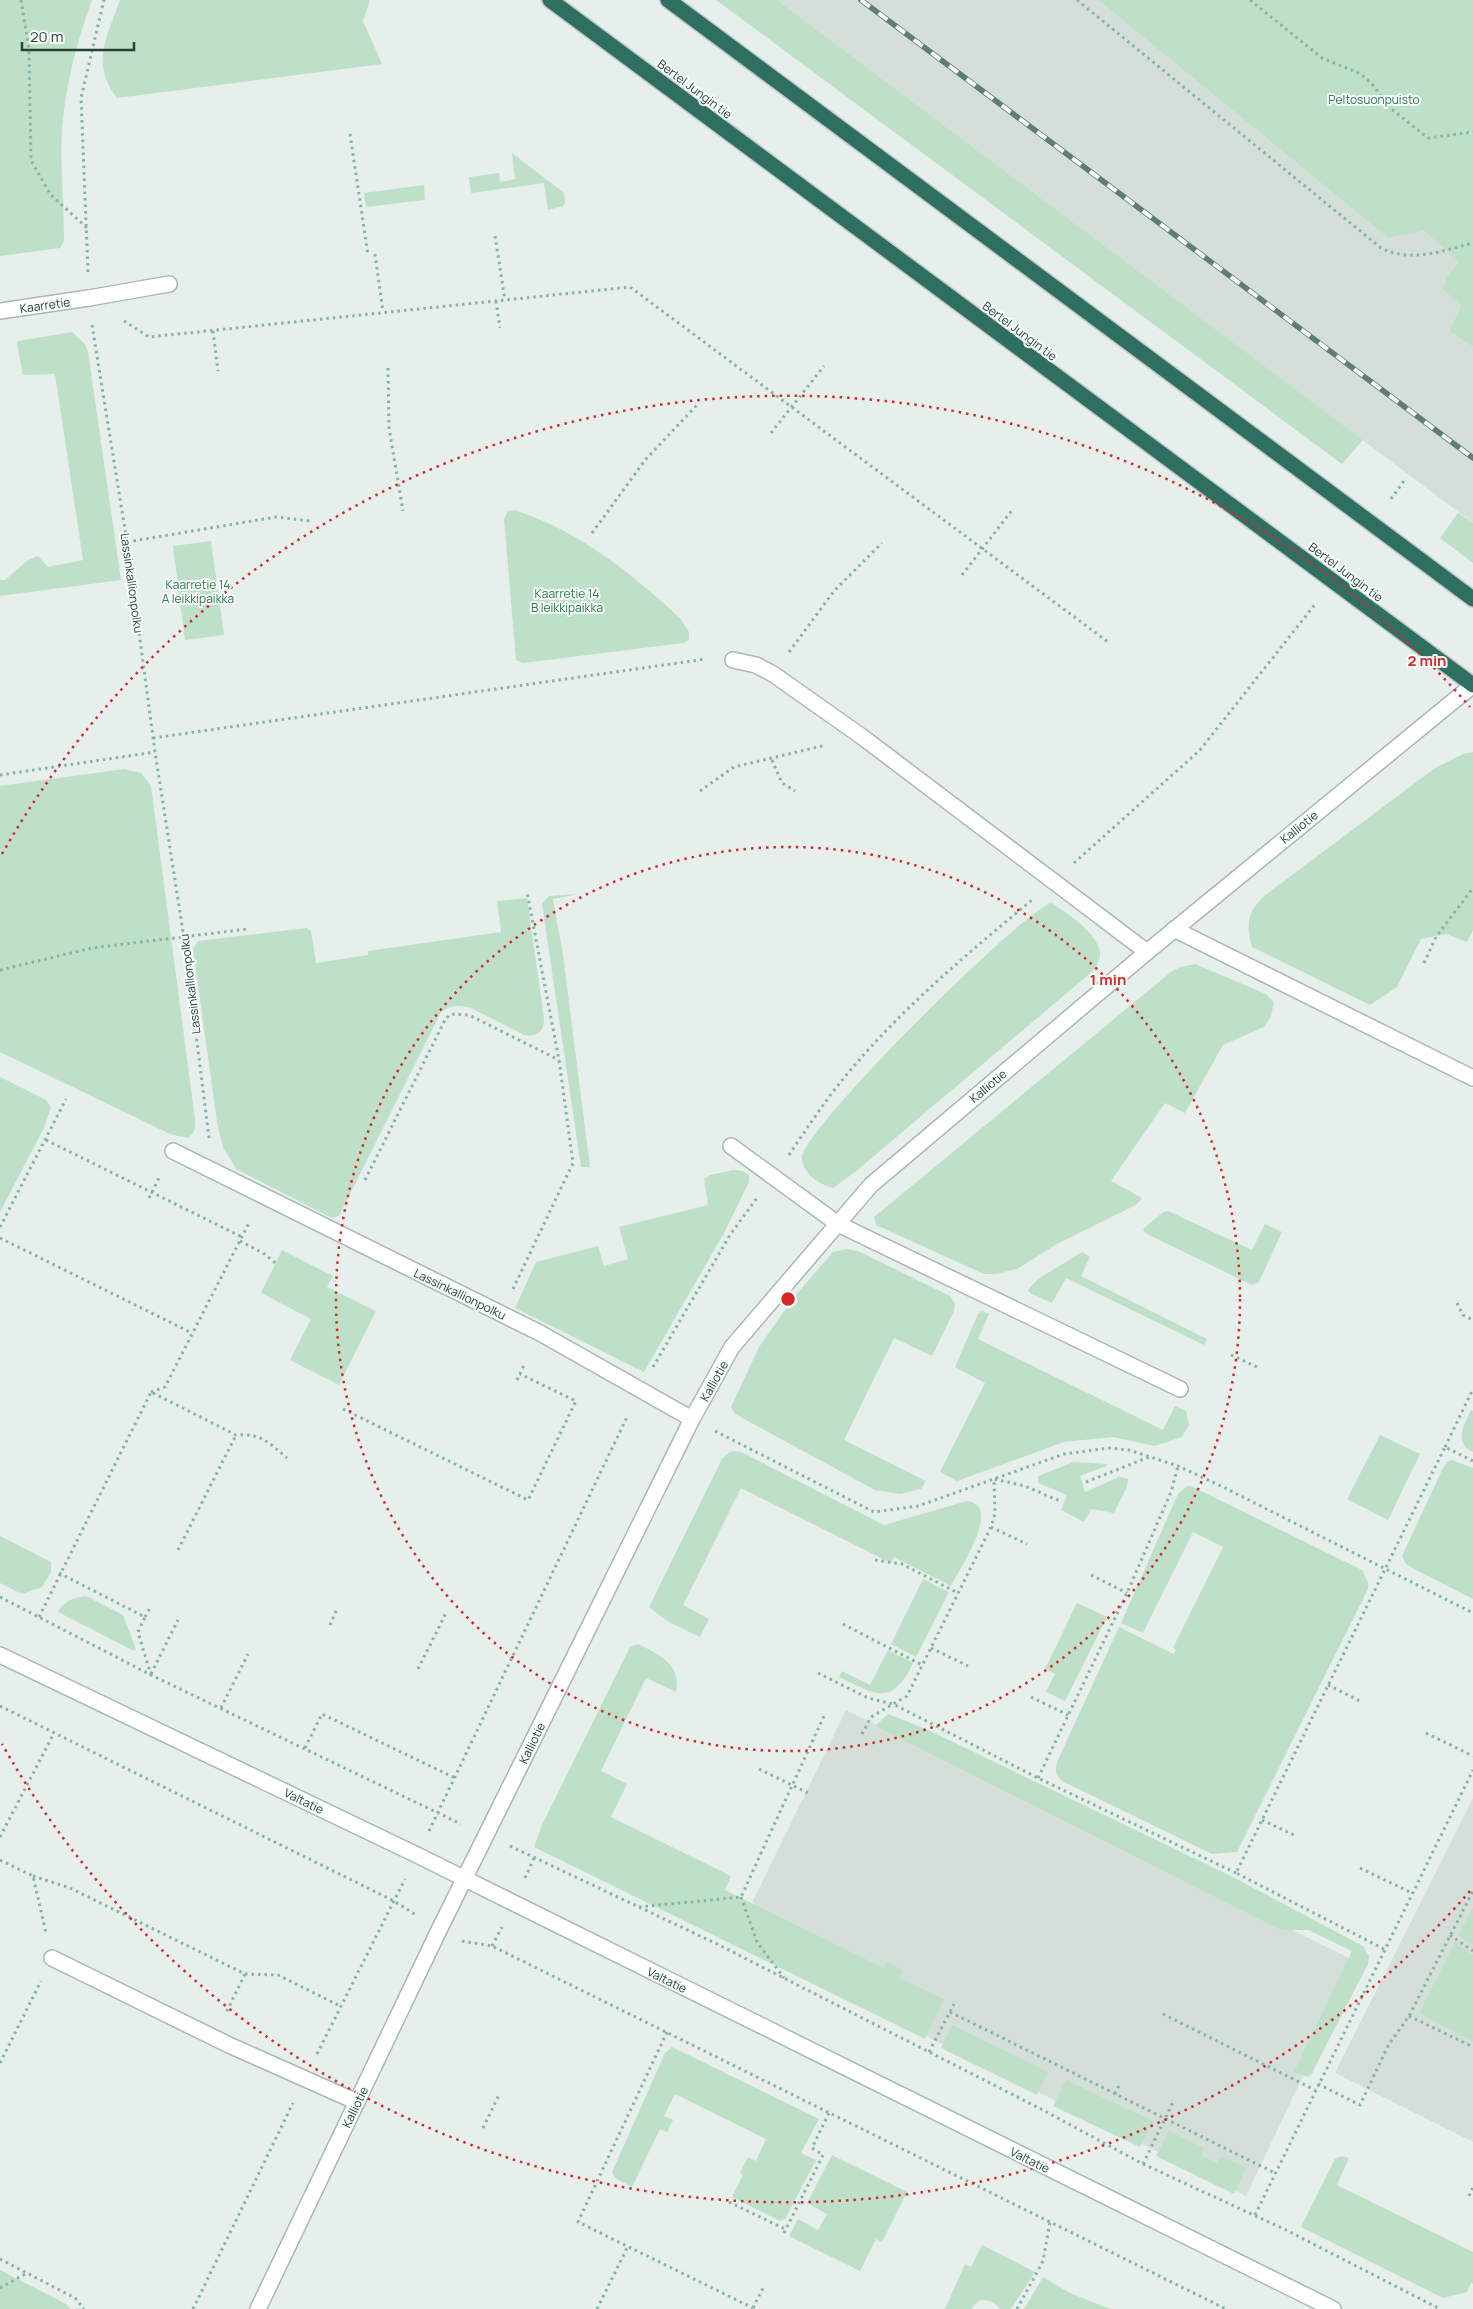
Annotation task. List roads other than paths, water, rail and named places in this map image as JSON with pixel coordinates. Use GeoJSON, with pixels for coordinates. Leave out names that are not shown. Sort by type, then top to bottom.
{"type":"FeatureCollection","features":[{"type":"Feature","properties":{"kind":"highway","name":"Bertel Jungin tie"},"geometry":{"type":"LineString","coordinates":[[550,0],[1473,685]]}},
{"type":"Feature","properties":{"kind":"highway"},"geometry":{"type":"LineString","coordinates":[[668,0],[1473,600]]}},
{"type":"Feature","properties":{"kind":"street","name":"Kaarretie"},"geometry":{"type":"LineString","coordinates":[[0,311],[169,284]]}},
{"type":"Feature","properties":{"kind":"street"},"geometry":{"type":"LineString","coordinates":[[733,660],[756,665],[773,674],[860,736],[1146,952]]}},
{"type":"Feature","properties":{"kind":"street","name":"Kalliotie"},"geometry":{"type":"LineString","coordinates":[[258,2309],[439,1930],[692,1419],[732,1348],[871,1185],[1146,952],[1473,685]]}},
{"type":"Feature","properties":{"kind":"street"},"geometry":{"type":"LineString","coordinates":[[1174,930],[1473,1078]]}},
{"type":"Feature","properties":{"kind":"street"},"geometry":{"type":"LineString","coordinates":[[731,1146],[838,1224],[1180,1389]]}},
{"type":"Feature","properties":{"kind":"street","name":"Lassinkallionpolku"},"geometry":{"type":"LineString","coordinates":[[173,1150],[214,1173],[501,1314],[692,1419]]}},
{"type":"Feature","properties":{"kind":"street","name":"Valtatie"},"geometry":{"type":"LineString","coordinates":[[0,1655],[464,1880],[1333,2309]]}},
{"type":"Feature","properties":{"kind":"street"},"geometry":{"type":"LineString","coordinates":[[52,1958],[214,2038],[304,2080],[357,2102]]}},
{"type":"Feature","properties":{"kind":"railway"},"geometry":{"type":"LineString","coordinates":[[861,0],[1473,458]]}},
{"type":"Feature","properties":{"kind":"park label","name":"Peltosuonpuisto"},"geometry":{"type":"Point","coordinates":[1374,99]}},
{"type":"Feature","properties":{"kind":"park label","name":"Kaarretie 14 A leikkipaikka"},"geometry":{"type":"Point","coordinates":[198,591]}},
{"type":"Feature","properties":{"kind":"park label","name":"Kaarretie 14 B leikkipaikka"},"geometry":{"type":"Point","coordinates":[567,600]}}]}
